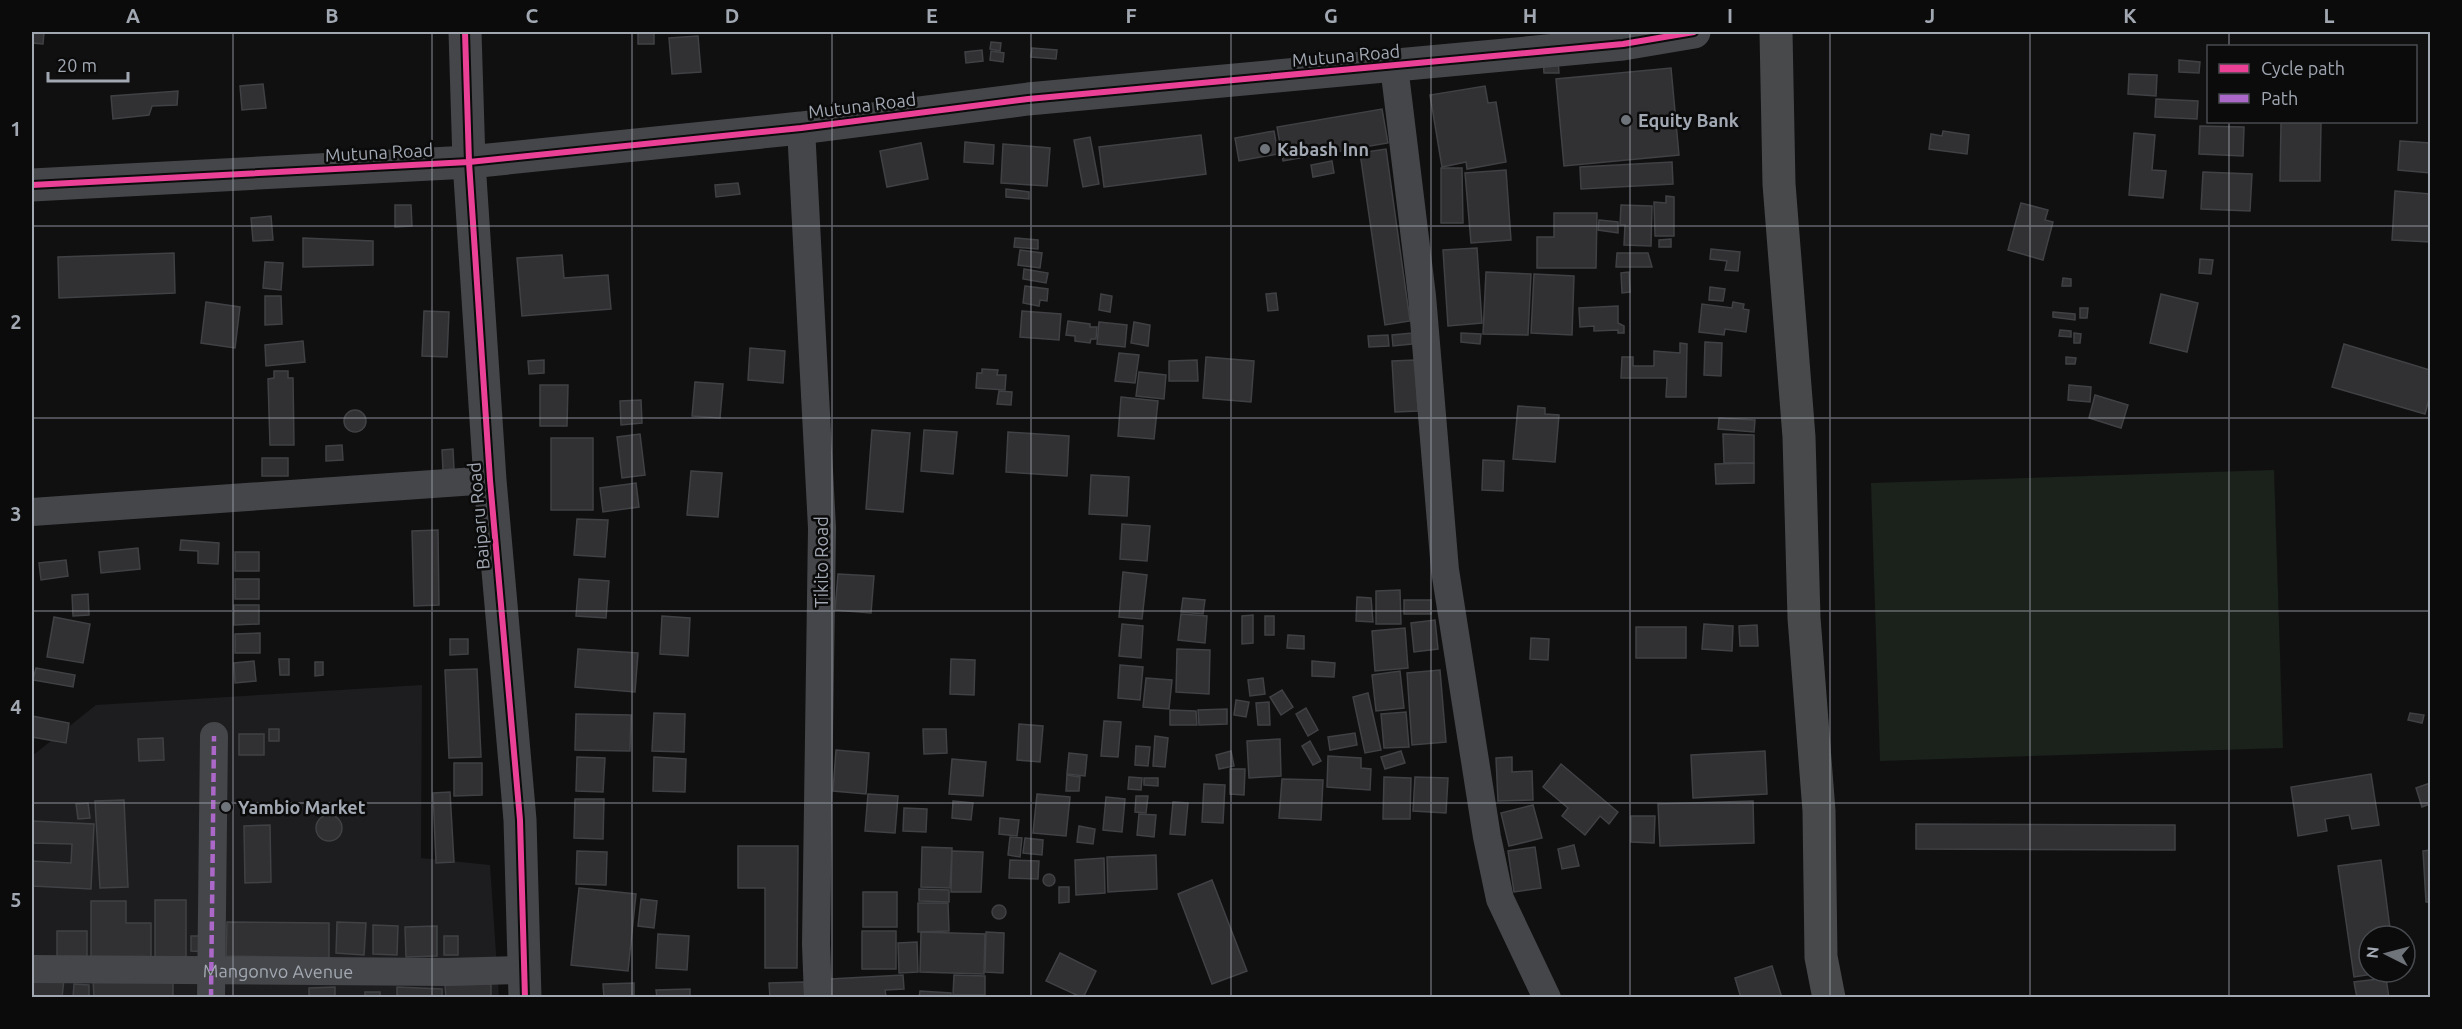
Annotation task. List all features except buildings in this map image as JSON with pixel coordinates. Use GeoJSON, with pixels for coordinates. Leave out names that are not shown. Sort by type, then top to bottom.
{"type":"FeatureCollection","features":[{"type":"Feature","properties":{"kind":"main road"},"geometry":{"type":"LineString","coordinates":[[1776,32],[1779,184],[1799,437],[1804,618],[1819,812],[1821,957],[1829,998]]}},
{"type":"Feature","properties":{"kind":"street","name":"Baiparu Road"},"geometry":{"type":"LineString","coordinates":[[465,32],[469,162],[490,480],[520,820],[524,984]]}},
{"type":"Feature","properties":{"kind":"street","name":"Mutuna Road"},"geometry":{"type":"LineString","coordinates":[[32,184],[469,162],[801,128],[1028,99],[1623,44],[1694,32]]}},
{"type":"Feature","properties":{"kind":"street"},"geometry":{"type":"LineString","coordinates":[[1394,66],[1422,296],[1445,570],[1486,837],[1500,899],[1547,998]]}},
{"type":"Feature","properties":{"kind":"street","name":"Tikito Road"},"geometry":{"type":"LineString","coordinates":[[801,128],[822,528],[816,944],[818,998]]}},
{"type":"Feature","properties":{"kind":"street"},"geometry":{"type":"LineString","coordinates":[[32,512],[490,480]]}},
{"type":"Feature","properties":{"kind":"street"},"geometry":{"type":"LineString","coordinates":[[211,998],[214,969],[214,736]]}},
{"type":"Feature","properties":{"kind":"street","name":"Mangonvo Avenue"},"geometry":{"type":"LineString","coordinates":[[32,969],[447,972],[524,984]]}},
{"type":"Feature","properties":{"kind":"shaded area"},"geometry":{"type":"Polygon","coordinates":[[[2274,470],[2283,748],[1880,761],[1871,483],[2274,470]]]}},
{"type":"Feature","properties":{"kind":"shaded area","name":"Yambio Market"},"geometry":{"type":"Polygon","coordinates":[[[422,685],[421,858],[490,865],[499,997],[32,998],[32,756],[96,705],[422,685]]]}},
{"type":"Feature","properties":{"kind":"marked path"},"geometry":{"type":"LineString","coordinates":[[211,998],[214,736]]}},
{"type":"Feature","properties":{"kind":"cycle path"},"geometry":{"type":"LineString","coordinates":[[465,32],[469,162],[490,480],[520,820],[525,998]]}},
{"type":"Feature","properties":{"kind":"cycle path"},"geometry":{"type":"LineString","coordinates":[[32,185],[469,162],[801,128],[1028,99],[1623,44],[1694,32]]}},
{"type":"Feature","properties":{"kind":"place","name":"Equity Bank"},"geometry":{"type":"Point","coordinates":[1626,120]}},
{"type":"Feature","properties":{"kind":"place","name":"Kabash Inn"},"geometry":{"type":"Point","coordinates":[1265,149]}},
{"type":"Feature","properties":{"kind":"place","name":"Yambio Market"},"geometry":{"type":"Point","coordinates":[226,807]}}]}
